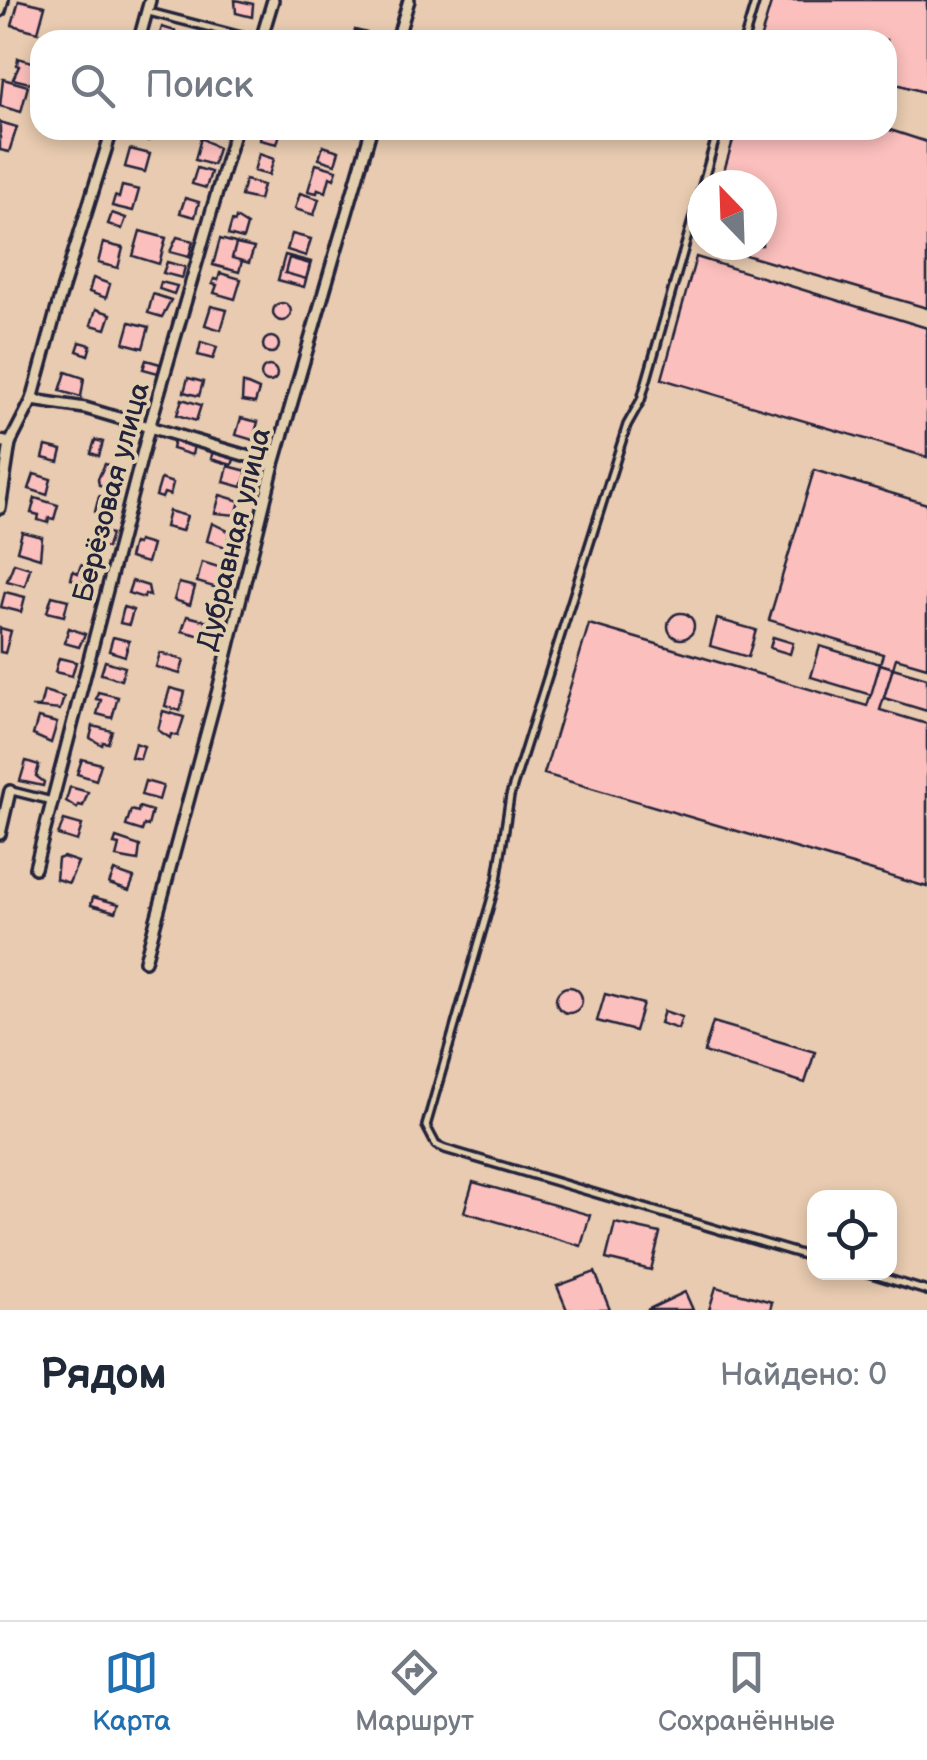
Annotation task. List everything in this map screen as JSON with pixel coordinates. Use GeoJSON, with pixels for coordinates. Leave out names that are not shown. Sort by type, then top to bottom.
{"type":"FeatureCollection","features":[{"type":"Feature","properties":{"kind":"street"},"geometry":{"type":"LineString","coordinates":[[0,12],[3,0]]}},
{"type":"Feature","properties":{"kind":"street"},"geometry":{"type":"LineString","coordinates":[[262,30],[273,0]]}},
{"type":"Feature","properties":{"kind":"street"},"geometry":{"type":"LineString","coordinates":[[400,30],[408,0]]}},
{"type":"Feature","properties":{"kind":"street"},"geometry":{"type":"LineString","coordinates":[[142,30],[149,6]]}},
{"type":"Feature","properties":{"kind":"street"},"geometry":{"type":"LineString","coordinates":[[0,508],[5,442],[32,400],[109,140]]}},
{"type":"Feature","properties":{"kind":"street","name":"Берёзовая улица"},"geometry":{"type":"LineString","coordinates":[[35,868],[149,428],[232,140]]}},
{"type":"Feature","properties":{"kind":"street","name":"Дубравная улица"},"geometry":{"type":"LineString","coordinates":[[146,961],[274,464],[368,140]]}},
{"type":"Feature","properties":{"kind":"street"},"geometry":{"type":"LineString","coordinates":[[32,400],[85,408],[274,464]]}},
{"type":"Feature","properties":{"kind":"street"},"geometry":{"type":"LineString","coordinates":[[0,834],[6,794]]}},
{"type":"Feature","properties":{"kind":"lane"},"geometry":{"type":"LineString","coordinates":[[747,30],[756,0]]}},
{"type":"Feature","properties":{"kind":"lane"},"geometry":{"type":"LineString","coordinates":[[149,6],[227,30]]}},
{"type":"Feature","properties":{"kind":"lane"},"geometry":{"type":"LineString","coordinates":[[715,140],[640,400],[627,425],[510,796],[497,880],[426,1126],[436,1145],[445,1150],[807,1256]]}},
{"type":"Feature","properties":{"kind":"lane"},"geometry":{"type":"LineString","coordinates":[[6,794],[52,801]]}},
{"type":"Feature","properties":{"kind":"lane"},"geometry":{"type":"LineString","coordinates":[[893,1280],[927,1290]]}},
{"type":"Feature","properties":{"kind":"building"},"geometry":{"type":"Polygon","coordinates":[[[19,0],[45,6],[39,30],[12,25],[19,0]]]}},
{"type":"Feature","properties":{"kind":"building"},"geometry":{"type":"Polygon","coordinates":[[[235,0],[253,4],[252,17],[236,13],[235,0]]]}},
{"type":"Feature","properties":{"kind":"building"},"geometry":{"type":"Polygon","coordinates":[[[772,0],[927,0],[927,93],[897,84],[897,30],[763,30],[772,0]]]}},
{"type":"Feature","properties":{"kind":"building"},"geometry":{"type":"Polygon","coordinates":[[[18,58],[30,61],[30,83],[13,79],[18,58]]]}},
{"type":"Feature","properties":{"kind":"building"},"geometry":{"type":"Polygon","coordinates":[[[3,79],[28,86],[21,112],[0,106],[3,79]]]}},
{"type":"Feature","properties":{"kind":"building"},"geometry":{"type":"Polygon","coordinates":[[[0,122],[17,127],[9,152],[0,150],[0,122]]]}},
{"type":"Feature","properties":{"kind":"building"},"geometry":{"type":"Polygon","coordinates":[[[897,132],[927,142],[927,308],[762,260],[777,260],[777,170],[724,170],[733,140],[897,140],[897,132]]]}},
{"type":"Feature","properties":{"kind":"building"},"geometry":{"type":"Polygon","coordinates":[[[200,140],[218,148],[213,165],[195,160],[200,140]]]}},
{"type":"Feature","properties":{"kind":"building"},"geometry":{"type":"Polygon","coordinates":[[[323,146],[339,151],[335,164],[319,159],[323,146]]]}},
{"type":"Feature","properties":{"kind":"building"},"geometry":{"type":"Polygon","coordinates":[[[130,149],[150,154],[145,172],[125,167],[130,149]]]}},
{"type":"Feature","properties":{"kind":"building"},"geometry":{"type":"Polygon","coordinates":[[[259,154],[274,159],[269,175],[254,171],[259,154]]]}},
{"type":"Feature","properties":{"kind":"building"},"geometry":{"type":"Polygon","coordinates":[[[316,164],[337,170],[334,179],[330,177],[326,192],[308,191],[316,164]]]}},
{"type":"Feature","properties":{"kind":"building"},"geometry":{"type":"Polygon","coordinates":[[[197,168],[211,172],[206,188],[192,184],[197,168]]]}},
{"type":"Feature","properties":{"kind":"building"},"geometry":{"type":"Polygon","coordinates":[[[245,180],[263,185],[259,200],[241,196],[245,180]]]}},
{"type":"Feature","properties":{"kind":"building"},"geometry":{"type":"Polygon","coordinates":[[[122,186],[139,190],[133,211],[112,206],[122,186]]]}},
{"type":"Feature","properties":{"kind":"building"},"geometry":{"type":"Polygon","coordinates":[[[300,193],[319,199],[314,215],[295,209],[300,193]]]}},
{"type":"Feature","properties":{"kind":"building"},"geometry":{"type":"Polygon","coordinates":[[[185,198],[199,202],[195,217],[180,213],[185,198]]]}},
{"type":"Feature","properties":{"kind":"building"},"geometry":{"type":"Polygon","coordinates":[[[112,213],[126,218],[122,229],[108,224],[112,213]]]}},
{"type":"Feature","properties":{"kind":"building"},"geometry":{"type":"Polygon","coordinates":[[[236,218],[247,225],[243,239],[228,235],[236,218]]]}},
{"type":"Feature","properties":{"kind":"building"},"geometry":{"type":"Polygon","coordinates":[[[140,231],[166,238],[159,264],[133,256],[140,231]]]}},
{"type":"Feature","properties":{"kind":"building"},"geometry":{"type":"Polygon","coordinates":[[[292,234],[311,239],[306,256],[287,250],[292,234]]]}},
{"type":"Feature","properties":{"kind":"building"},"geometry":{"type":"Polygon","coordinates":[[[177,237],[193,241],[189,257],[170,252],[177,237]]]}},
{"type":"Feature","properties":{"kind":"building"},"geometry":{"type":"Polygon","coordinates":[[[220,239],[246,246],[239,272],[213,265],[220,239]]]}},
{"type":"Feature","properties":{"kind":"building"},"geometry":{"type":"Polygon","coordinates":[[[103,243],[123,248],[118,268],[98,263],[103,243]]]}},
{"type":"Feature","properties":{"kind":"building"},"geometry":{"type":"Polygon","coordinates":[[[236,244],[254,248],[249,263],[232,258],[236,244]]]}},
{"type":"Feature","properties":{"kind":"building"},"geometry":{"type":"Polygon","coordinates":[[[285,255],[311,262],[304,287],[278,280],[285,255]]]}},
{"type":"Feature","properties":{"kind":"building"},"geometry":{"type":"Polygon","coordinates":[[[289,258],[310,264],[306,279],[285,273],[289,258]]]}},
{"type":"Feature","properties":{"kind":"building"},"geometry":{"type":"Polygon","coordinates":[[[695,260],[706,260],[927,328],[927,457],[662,379],[695,260]]]}},
{"type":"Feature","properties":{"kind":"building"},"geometry":{"type":"Polygon","coordinates":[[[167,262],[185,267],[182,278],[163,273],[167,262]]]}},
{"type":"Feature","properties":{"kind":"building"},"geometry":{"type":"Polygon","coordinates":[[[220,273],[241,279],[235,299],[214,293],[217,285],[212,284],[220,273]]]}},
{"type":"Feature","properties":{"kind":"building"},"geometry":{"type":"Polygon","coordinates":[[[93,278],[110,284],[106,298],[89,292],[93,278]]]}},
{"type":"Feature","properties":{"kind":"building"},"geometry":{"type":"Polygon","coordinates":[[[161,282],[177,286],[174,294],[159,289],[161,282]]]}},
{"type":"Feature","properties":{"kind":"building"},"geometry":{"type":"Polygon","coordinates":[[[153,294],[171,300],[162,317],[148,313],[153,294]]]}},
{"type":"Feature","properties":{"kind":"building"},"geometry":{"type":"Polygon","coordinates":[[[282,303],[291,312],[282,321],[273,312],[282,303]]]}},
{"type":"Feature","properties":{"kind":"building"},"geometry":{"type":"Polygon","coordinates":[[[211,306],[227,310],[221,330],[205,325],[211,306]]]}},
{"type":"Feature","properties":{"kind":"building"},"geometry":{"type":"Polygon","coordinates":[[[96,309],[111,314],[106,329],[91,325],[96,309]]]}},
{"type":"Feature","properties":{"kind":"building"},"geometry":{"type":"Polygon","coordinates":[[[130,322],[149,327],[143,348],[124,343],[130,322]]]}},
{"type":"Feature","properties":{"kind":"building"},"geometry":{"type":"Polygon","coordinates":[[[271,337],[279,345],[271,353],[263,345],[271,337]]]}},
{"type":"Feature","properties":{"kind":"building"},"geometry":{"type":"Polygon","coordinates":[[[80,342],[91,345],[88,355],[77,351],[80,342]]]}},
{"type":"Feature","properties":{"kind":"building"},"geometry":{"type":"Polygon","coordinates":[[[201,342],[217,347],[213,359],[198,355],[201,342]]]}},
{"type":"Feature","properties":{"kind":"building"},"geometry":{"type":"Polygon","coordinates":[[[146,360],[160,364],[158,373],[143,369],[146,360]]]}},
{"type":"Feature","properties":{"kind":"building"},"geometry":{"type":"Polygon","coordinates":[[[269,366],[277,374],[269,382],[261,374],[269,366]]]}},
{"type":"Feature","properties":{"kind":"building"},"geometry":{"type":"Polygon","coordinates":[[[66,372],[84,378],[81,397],[60,391],[66,372]]]}},
{"type":"Feature","properties":{"kind":"building"},"geometry":{"type":"Polygon","coordinates":[[[188,378],[203,382],[199,396],[184,392],[188,378]]]}},
{"type":"Feature","properties":{"kind":"building"},"geometry":{"type":"Polygon","coordinates":[[[243,383],[259,390],[255,403],[242,401],[243,383]]]}},
{"type":"Feature","properties":{"kind":"building"},"geometry":{"type":"Polygon","coordinates":[[[130,398],[144,402],[138,419],[125,415],[130,398]]]}},
{"type":"Feature","properties":{"kind":"building"},"geometry":{"type":"Polygon","coordinates":[[[182,399],[201,405],[196,421],[177,415],[182,399]]]}},
{"type":"Feature","properties":{"kind":"building"},"geometry":{"type":"Polygon","coordinates":[[[241,418],[258,422],[253,440],[236,435],[241,418]]]}},
{"type":"Feature","properties":{"kind":"building"},"geometry":{"type":"Polygon","coordinates":[[[95,440],[103,442],[99,456],[91,453],[95,440]]]}},
{"type":"Feature","properties":{"kind":"building"},"geometry":{"type":"Polygon","coordinates":[[[174,440],[194,445],[192,455],[172,449],[174,440]]]}},
{"type":"Feature","properties":{"kind":"building"},"geometry":{"type":"Polygon","coordinates":[[[46,446],[62,450],[59,462],[43,458],[46,446]]]}},
{"type":"Feature","properties":{"kind":"building"},"geometry":{"type":"Polygon","coordinates":[[[213,451],[235,457],[232,465],[211,459],[213,451]]]}},
{"type":"Feature","properties":{"kind":"building"},"geometry":{"type":"Polygon","coordinates":[[[105,464],[120,468],[117,489],[99,485],[105,464]]]}},
{"type":"Feature","properties":{"kind":"building"},"geometry":{"type":"Polygon","coordinates":[[[228,466],[247,471],[242,487],[224,482],[228,466]]]}},
{"type":"Feature","properties":{"kind":"building"},"geometry":{"type":"Polygon","coordinates":[[[814,470],[927,504],[927,667],[896,658],[893,668],[880,664],[883,654],[769,620],[814,470]]]}},
{"type":"Feature","properties":{"kind":"building"},"geometry":{"type":"Polygon","coordinates":[[[34,474],[51,479],[47,495],[29,489],[34,474]]]}},
{"type":"Feature","properties":{"kind":"building"},"geometry":{"type":"Polygon","coordinates":[[[161,479],[173,483],[170,495],[164,493],[162,498],[156,496],[161,479]]]}},
{"type":"Feature","properties":{"kind":"building"},"geometry":{"type":"Polygon","coordinates":[[[220,495],[240,501],[236,515],[215,513],[220,495]]]}},
{"type":"Feature","properties":{"kind":"building"},"geometry":{"type":"Polygon","coordinates":[[[99,496],[117,501],[113,513],[95,512],[99,496]]]}},
{"type":"Feature","properties":{"kind":"building"},"geometry":{"type":"Polygon","coordinates":[[[35,498],[58,505],[54,519],[49,518],[48,523],[31,513],[35,498]]]}},
{"type":"Feature","properties":{"kind":"building"},"geometry":{"type":"Polygon","coordinates":[[[169,511],[187,516],[182,531],[165,527],[169,511]]]}},
{"type":"Feature","properties":{"kind":"building"},"geometry":{"type":"Polygon","coordinates":[[[212,523],[230,532],[226,547],[207,541],[212,523]]]}},
{"type":"Feature","properties":{"kind":"building"},"geometry":{"type":"Polygon","coordinates":[[[95,529],[111,534],[107,548],[91,544],[95,529]]]}},
{"type":"Feature","properties":{"kind":"building"},"geometry":{"type":"Polygon","coordinates":[[[22,532],[42,537],[40,558],[17,551],[22,532]]]}},
{"type":"Feature","properties":{"kind":"building"},"geometry":{"type":"Polygon","coordinates":[[[133,543],[152,545],[147,563],[129,558],[133,543]]]}},
{"type":"Feature","properties":{"kind":"building"},"geometry":{"type":"Polygon","coordinates":[[[202,562],[222,568],[217,588],[197,582],[202,562]]]}},
{"type":"Feature","properties":{"kind":"building"},"geometry":{"type":"Polygon","coordinates":[[[14,563],[30,568],[25,586],[7,581],[14,563]]]}},
{"type":"Feature","properties":{"kind":"building"},"geometry":{"type":"Polygon","coordinates":[[[81,565],[96,569],[94,585],[71,579],[73,571],[78,573],[81,565]]]}},
{"type":"Feature","properties":{"kind":"building"},"geometry":{"type":"Polygon","coordinates":[[[132,581],[148,586],[150,596],[128,593],[132,581]]]}},
{"type":"Feature","properties":{"kind":"building"},"geometry":{"type":"Polygon","coordinates":[[[179,583],[195,587],[190,605],[174,600],[179,583]]]}},
{"type":"Feature","properties":{"kind":"building"},"geometry":{"type":"Polygon","coordinates":[[[5,592],[25,597],[21,612],[1,607],[5,592]]]}},
{"type":"Feature","properties":{"kind":"building"},"geometry":{"type":"Polygon","coordinates":[[[52,596],[68,600],[64,616],[47,612],[52,596]]]}},
{"type":"Feature","properties":{"kind":"building"},"geometry":{"type":"Polygon","coordinates":[[[124,607],[133,610],[129,625],[120,623],[124,607]]]}},
{"type":"Feature","properties":{"kind":"building"},"geometry":{"type":"Polygon","coordinates":[[[681,613],[690,617],[694,626],[690,635],[681,639],[672,635],[668,626],[672,617],[681,613]]]}},
{"type":"Feature","properties":{"kind":"building"},"geometry":{"type":"Polygon","coordinates":[[[187,616],[207,621],[202,636],[182,631],[187,616]]]}},
{"type":"Feature","properties":{"kind":"building"},"geometry":{"type":"Polygon","coordinates":[[[717,619],[756,630],[748,657],[710,646],[717,619]]]}},
{"type":"Feature","properties":{"kind":"building"},"geometry":{"type":"Polygon","coordinates":[[[589,624],[867,706],[880,664],[893,668],[880,710],[927,724],[927,887],[544,774],[589,624]]]}},
{"type":"Feature","properties":{"kind":"building"},"geometry":{"type":"Polygon","coordinates":[[[0,628],[11,631],[5,653],[0,652],[0,628]]]}},
{"type":"Feature","properties":{"kind":"building"},"geometry":{"type":"Polygon","coordinates":[[[69,628],[85,634],[79,647],[64,643],[69,628]]]}},
{"type":"Feature","properties":{"kind":"building"},"geometry":{"type":"Polygon","coordinates":[[[113,637],[129,641],[125,656],[109,651],[113,637]]]}},
{"type":"Feature","properties":{"kind":"building"},"geometry":{"type":"Polygon","coordinates":[[[773,637],[793,643],[790,654],[770,648],[773,637]]]}},
{"type":"Feature","properties":{"kind":"building"},"geometry":{"type":"Polygon","coordinates":[[[820,646],[880,664],[871,695],[811,677],[820,646]]]}},
{"type":"Feature","properties":{"kind":"building"},"geometry":{"type":"Polygon","coordinates":[[[160,653],[184,660],[180,674],[156,667],[160,653]]]}},
{"type":"Feature","properties":{"kind":"building"},"geometry":{"type":"Polygon","coordinates":[[[59,658],[76,662],[72,676],[55,672],[59,658]]]}},
{"type":"Feature","properties":{"kind":"building"},"geometry":{"type":"Polygon","coordinates":[[[105,661],[125,667],[121,680],[101,674],[105,661]]]}},
{"type":"Feature","properties":{"kind":"building"},"geometry":{"type":"Polygon","coordinates":[[[893,668],[927,678],[927,711],[884,698],[893,668]]]}},
{"type":"Feature","properties":{"kind":"building"},"geometry":{"type":"Polygon","coordinates":[[[170,688],[185,692],[180,711],[165,706],[170,688]]]}},
{"type":"Feature","properties":{"kind":"building"},"geometry":{"type":"Polygon","coordinates":[[[44,691],[64,697],[60,710],[31,707],[40,707],[44,691]]]}},
{"type":"Feature","properties":{"kind":"building"},"geometry":{"type":"Polygon","coordinates":[[[98,692],[118,697],[112,718],[97,714],[101,700],[96,699],[98,692]]]}},
{"type":"Feature","properties":{"kind":"building"},"geometry":{"type":"Polygon","coordinates":[[[163,711],[184,717],[178,736],[171,734],[170,738],[158,730],[163,711]]]}},
{"type":"Feature","properties":{"kind":"building"},"geometry":{"type":"Polygon","coordinates":[[[38,718],[57,723],[51,743],[33,735],[38,718]]]}},
{"type":"Feature","properties":{"kind":"building"},"geometry":{"type":"Polygon","coordinates":[[[93,726],[112,731],[108,743],[102,745],[90,738],[93,726]]]}},
{"type":"Feature","properties":{"kind":"building"},"geometry":{"type":"Polygon","coordinates":[[[135,743],[144,746],[140,759],[131,757],[135,743]]]}},
{"type":"Feature","properties":{"kind":"building"},"geometry":{"type":"Polygon","coordinates":[[[82,759],[101,764],[96,780],[77,774],[82,759]]]}},
{"type":"Feature","properties":{"kind":"building"},"geometry":{"type":"Polygon","coordinates":[[[26,761],[39,765],[36,776],[44,782],[43,786],[20,781],[26,761]]]}},
{"type":"Feature","properties":{"kind":"building"},"geometry":{"type":"Polygon","coordinates":[[[145,781],[163,786],[159,800],[141,795],[145,781]]]}},
{"type":"Feature","properties":{"kind":"building"},"geometry":{"type":"Polygon","coordinates":[[[70,787],[88,792],[83,806],[77,808],[66,801],[70,787]]]}},
{"type":"Feature","properties":{"kind":"building"},"geometry":{"type":"Polygon","coordinates":[[[139,807],[152,811],[148,826],[144,825],[142,831],[126,826],[131,810],[138,812],[139,807]]]}},
{"type":"Feature","properties":{"kind":"building"},"geometry":{"type":"Polygon","coordinates":[[[64,820],[82,825],[77,841],[58,835],[64,820]]]}},
{"type":"Feature","properties":{"kind":"building"},"geometry":{"type":"Polygon","coordinates":[[[116,838],[140,846],[138,861],[116,857],[116,838]]]}},
{"type":"Feature","properties":{"kind":"building"},"geometry":{"type":"Polygon","coordinates":[[[58,859],[78,862],[69,883],[56,879],[58,859]]]}},
{"type":"Feature","properties":{"kind":"building"},"geometry":{"type":"Polygon","coordinates":[[[114,871],[134,878],[129,891],[109,884],[114,871]]]}},
{"type":"Feature","properties":{"kind":"building"},"geometry":{"type":"Polygon","coordinates":[[[93,897],[119,904],[116,912],[91,905],[93,897]]]}},
{"type":"Feature","properties":{"kind":"building"},"geometry":{"type":"Polygon","coordinates":[[[569,987],[578,991],[582,1000],[578,1009],[569,1013],[560,1009],[556,1000],[560,991],[569,987]]]}},
{"type":"Feature","properties":{"kind":"building"},"geometry":{"type":"Polygon","coordinates":[[[605,994],[643,1004],[635,1031],[597,1021],[605,994]]]}},
{"type":"Feature","properties":{"kind":"building"},"geometry":{"type":"Polygon","coordinates":[[[664,1011],[682,1017],[678,1029],[660,1023],[664,1011]]]}},
{"type":"Feature","properties":{"kind":"building"},"geometry":{"type":"Polygon","coordinates":[[[713,1022],[815,1052],[805,1083],[704,1052],[713,1022]]]}},
{"type":"Feature","properties":{"kind":"building"},"geometry":{"type":"Polygon","coordinates":[[[473,1182],[590,1215],[581,1246],[464,1212],[473,1182]]]}},
{"type":"Feature","properties":{"kind":"building"},"geometry":{"type":"Polygon","coordinates":[[[615,1223],[660,1233],[651,1270],[606,1259],[615,1223]]]}},
{"type":"Feature","properties":{"kind":"building"},"geometry":{"type":"Polygon","coordinates":[[[595,1272],[610,1310],[567,1310],[557,1286],[595,1272]]]}},
{"type":"Feature","properties":{"kind":"building"},"geometry":{"type":"Polygon","coordinates":[[[716,1287],[772,1302],[770,1310],[709,1310],[716,1287]]]}},
{"type":"Feature","properties":{"kind":"building"},"geometry":{"type":"Polygon","coordinates":[[[685,1292],[693,1310],[647,1310],[685,1292]]]}}]}
